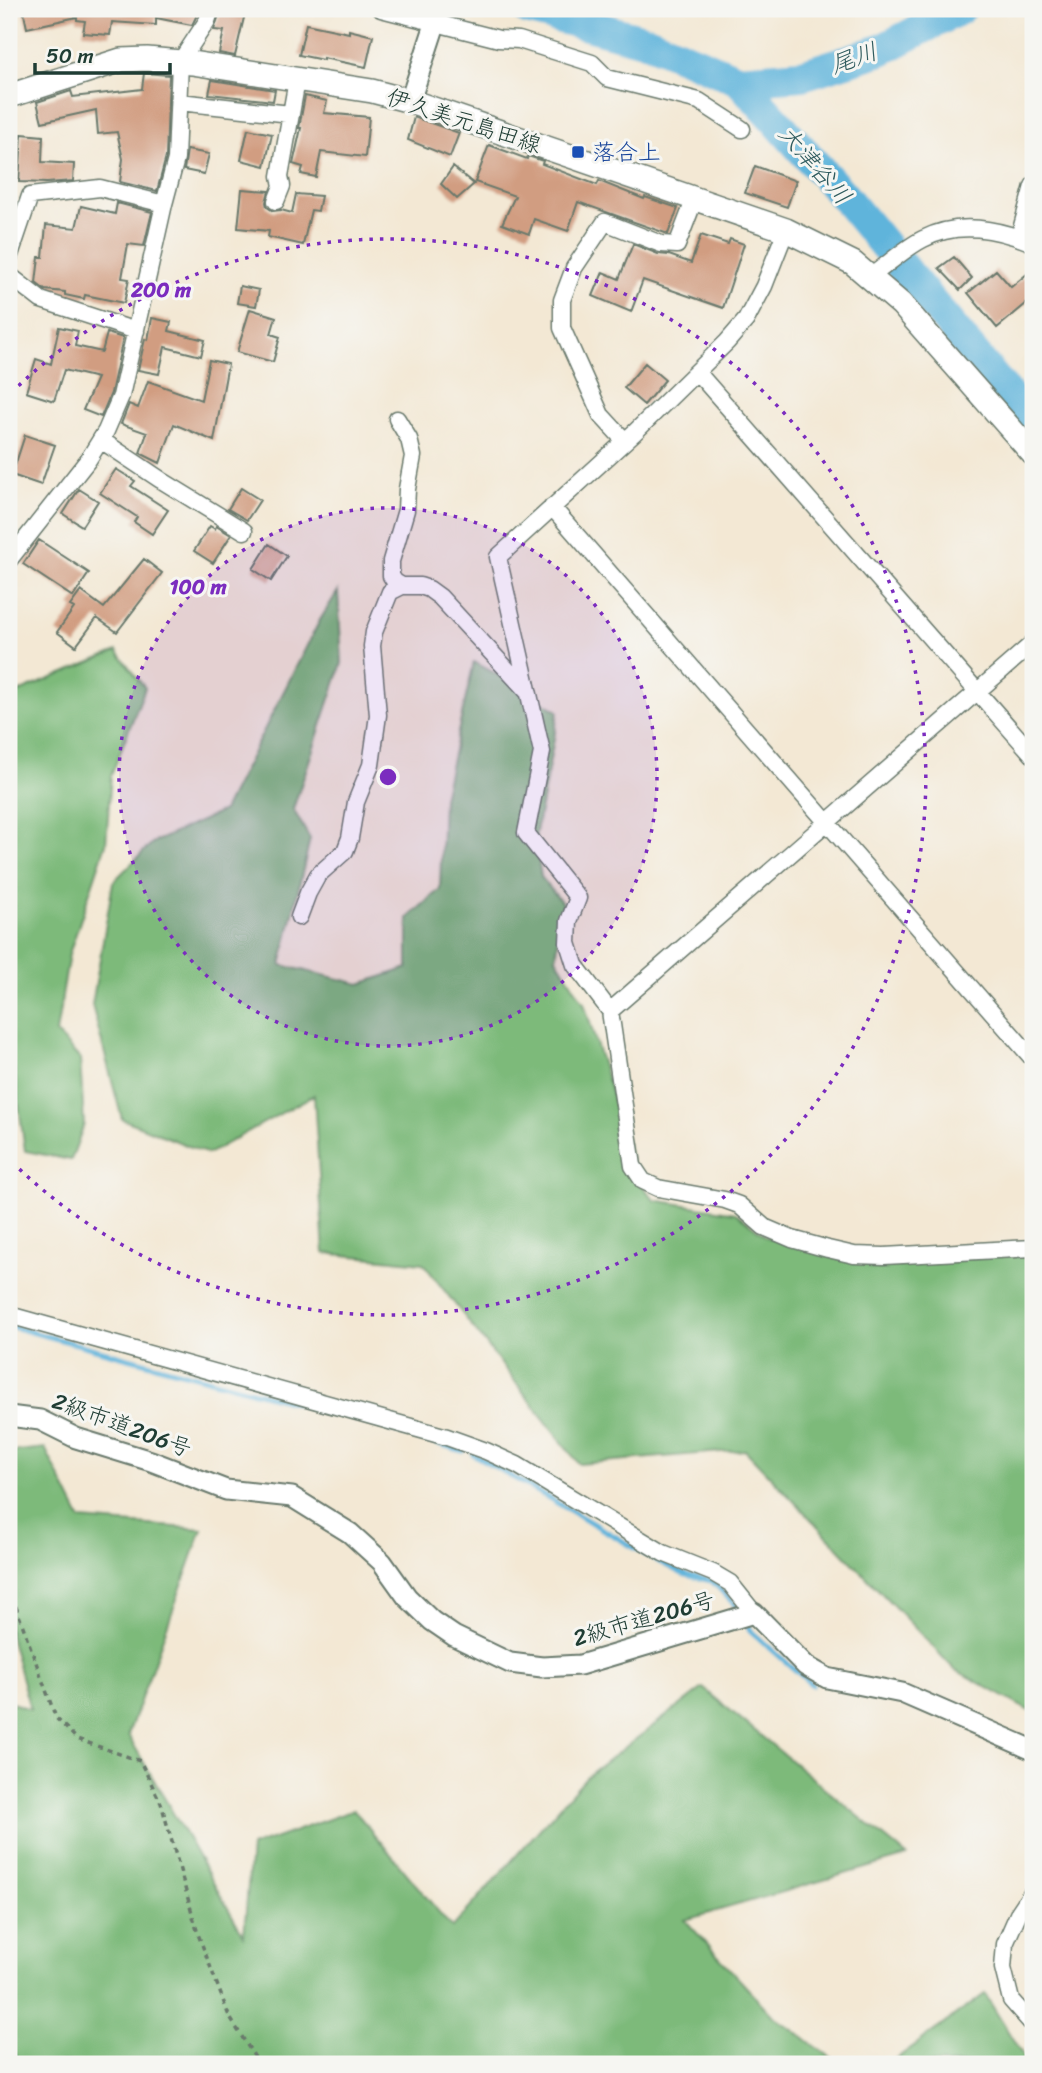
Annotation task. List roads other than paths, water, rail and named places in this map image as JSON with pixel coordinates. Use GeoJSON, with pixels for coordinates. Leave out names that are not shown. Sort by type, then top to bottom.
{"type":"FeatureCollection","features":[{"type":"Feature","properties":{"kind":"main road","name":"伊久美元島田線"},"geometry":{"type":"LineString","coordinates":[[9,96],[121,60],[180,62],[372,91],[410,101],[695,198],[786,230],[877,272],[901,304],[1033,454]]}},
{"type":"Feature","properties":{"kind":"street"},"geometry":{"type":"LineString","coordinates":[[9,560],[88,460],[121,396],[176,159],[180,62],[207,21],[211,9]]}},
{"type":"Feature","properties":{"kind":"street"},"geometry":{"type":"LineString","coordinates":[[381,9],[438,16],[499,39],[519,40],[592,63],[607,78],[699,101],[742,129]]}},
{"type":"Feature","properties":{"kind":"street"},"geometry":{"type":"LineString","coordinates":[[410,101],[438,16]]}},
{"type":"Feature","properties":{"kind":"street"},"geometry":{"type":"LineString","coordinates":[[276,201],[282,186],[280,176],[297,80]]}},
{"type":"Feature","properties":{"kind":"street"},"geometry":{"type":"LineString","coordinates":[[179,102],[291,114]]}},
{"type":"Feature","properties":{"kind":"street"},"geometry":{"type":"LineString","coordinates":[[877,272],[923,239],[944,231],[988,228],[1026,240],[1033,186]]}},
{"type":"Feature","properties":{"kind":"street"},"geometry":{"type":"LineString","coordinates":[[9,258],[30,197],[100,188],[164,204]]}},
{"type":"Feature","properties":{"kind":"street"},"geometry":{"type":"LineString","coordinates":[[624,440],[601,415],[562,328],[562,300],[574,268],[606,222],[661,244],[677,245],[695,198]]}},
{"type":"Feature","properties":{"kind":"street"},"geometry":{"type":"LineString","coordinates":[[786,230],[764,286],[746,320],[698,372],[498,557],[542,752],[526,833],[578,898],[569,921],[568,943],[575,965],[610,1011],[633,1166],[643,1181],[658,1188],[725,1200],[739,1205],[764,1227],[792,1239],[855,1255],[884,1256],[1033,1248]]}},
{"type":"Feature","properties":{"kind":"street"},"geometry":{"type":"LineString","coordinates":[[9,275],[41,300],[136,331]]}},
{"type":"Feature","properties":{"kind":"street"},"geometry":{"type":"LineString","coordinates":[[698,372],[1033,755]]}},
{"type":"Feature","properties":{"kind":"street"},"geometry":{"type":"LineString","coordinates":[[397,419],[409,439],[413,456],[406,510],[391,561],[391,576],[402,586]]}},
{"type":"Feature","properties":{"kind":"street"},"geometry":{"type":"LineString","coordinates":[[100,440],[244,531]]}},
{"type":"Feature","properties":{"kind":"street"},"geometry":{"type":"LineString","coordinates":[[552,507],[1033,1059]]}},
{"type":"Feature","properties":{"kind":"street"},"geometry":{"type":"LineString","coordinates":[[299,917],[308,892],[318,875],[345,851],[356,802],[371,765],[378,715],[372,646],[374,632],[390,592],[402,586],[420,586],[440,597],[529,694]]}},
{"type":"Feature","properties":{"kind":"street"},"geometry":{"type":"LineString","coordinates":[[610,1011],[1033,643]]}},
{"type":"Feature","properties":{"kind":"street"},"geometry":{"type":"LineString","coordinates":[[9,1315],[447,1437],[486,1451],[517,1465],[663,1553],[713,1573],[730,1583],[754,1613],[806,1665],[827,1678],[902,1693],[1033,1750]]}},
{"type":"Feature","properties":{"kind":"street","name":"2級市道206号"},"geometry":{"type":"LineString","coordinates":[[9,1416],[40,1420],[76,1438],[151,1461],[226,1490],[292,1497],[350,1533],[382,1562],[407,1597],[432,1621],[454,1636],[510,1663],[542,1667],[580,1665],[754,1613]]}},
{"type":"Feature","properties":{"kind":"street"},"geometry":{"type":"LineString","coordinates":[[1033,1891],[1019,1912],[1005,1944],[1003,1968],[1011,2000],[1033,2025]]}},
{"type":"Feature","properties":{"kind":"waterway","name":"大津谷川"},"geometry":{"type":"LineString","coordinates":[[527,9],[647,41],[739,80],[841,193],[1033,425]]}},
{"type":"Feature","properties":{"kind":"waterway","name":"尾川"},"geometry":{"type":"LineString","coordinates":[[739,80],[802,75],[881,50],[960,9]]}},
{"type":"Feature","properties":{"kind":"waterway"},"geometry":{"type":"LineString","coordinates":[[9,1326],[315,1408]]}},
{"type":"Feature","properties":{"kind":"waterway"},"geometry":{"type":"LineString","coordinates":[[389,1429],[463,1451]]}},
{"type":"Feature","properties":{"kind":"waterway"},"geometry":{"type":"LineString","coordinates":[[473,1454],[652,1558],[683,1574],[712,1581],[739,1609],[752,1632],[812,1685]]}},
{"type":"Feature","properties":{"kind":"place","name":"落合上"},"geometry":{"type":"Point","coordinates":[578,152]}}]}
